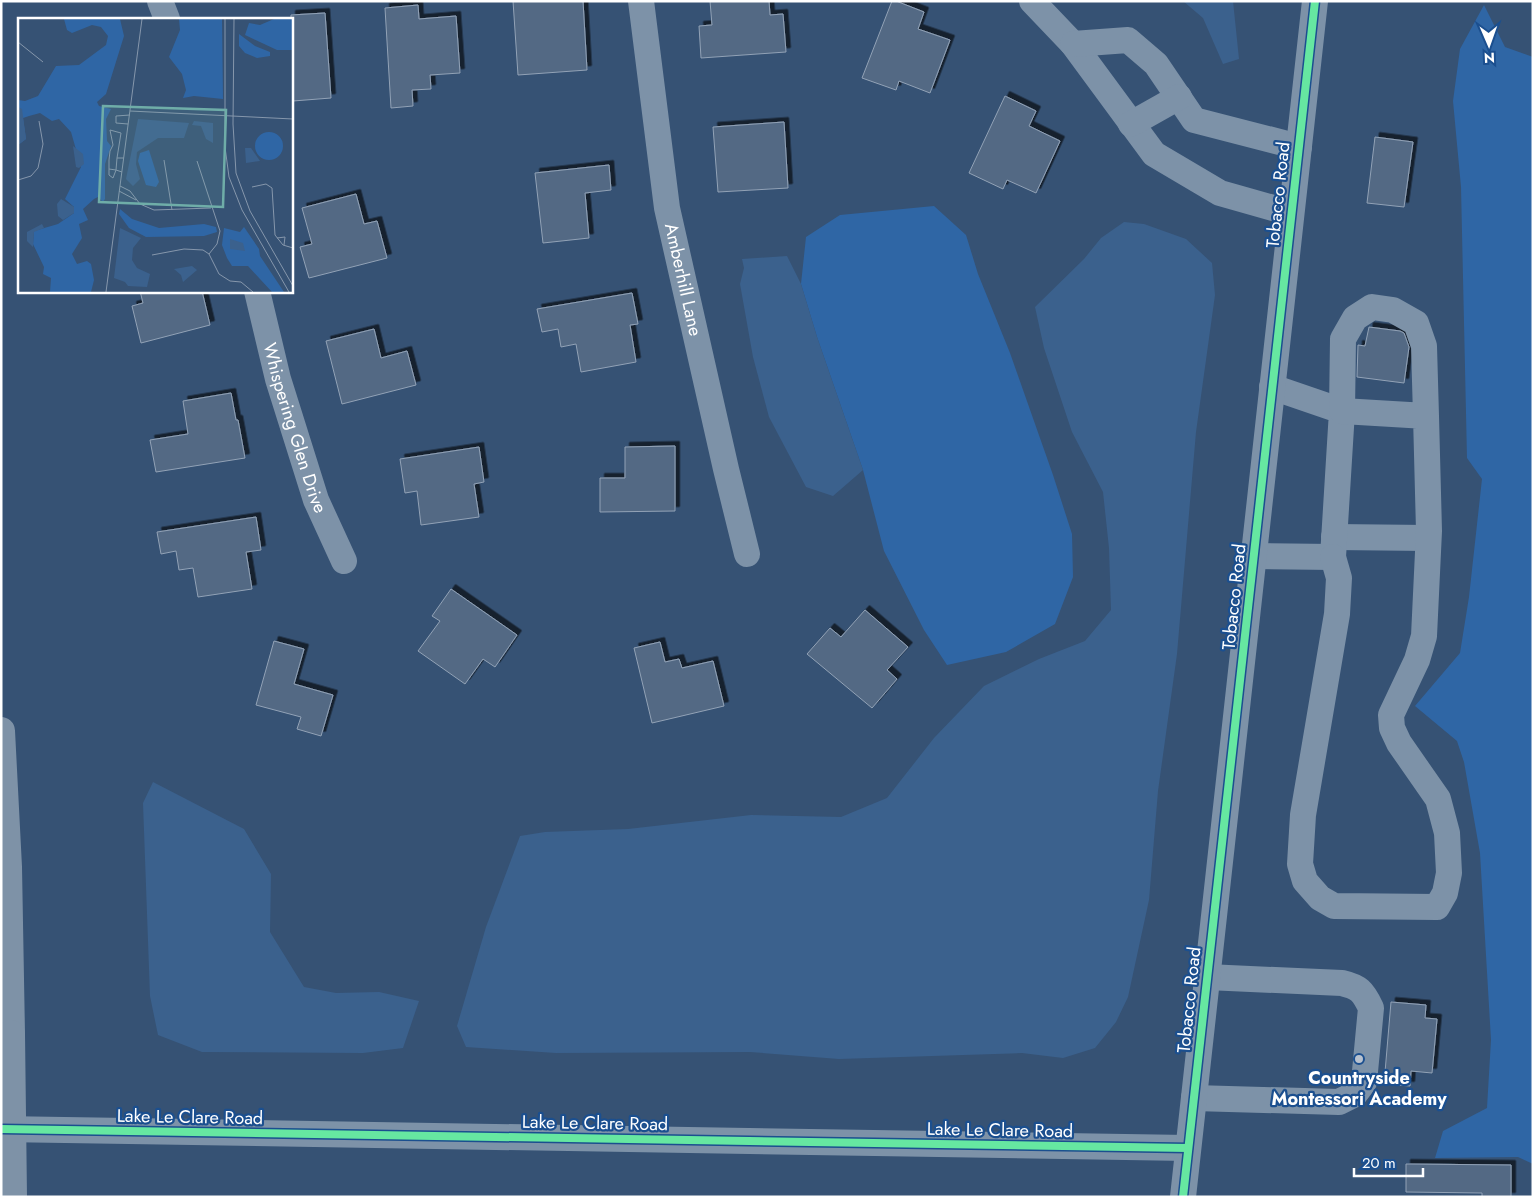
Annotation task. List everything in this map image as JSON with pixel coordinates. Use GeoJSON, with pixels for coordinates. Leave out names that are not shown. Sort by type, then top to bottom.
{"type":"FeatureCollection","features":[{"type":"Feature","properties":{"kind":"highway"},"geometry":{"type":"LineString","coordinates":[[1,731],[8,867],[13,1197]]}},
{"type":"Feature","properties":{"kind":"street"},"geometry":{"type":"LineString","coordinates":[[160,1],[166,18]]}},
{"type":"Feature","properties":{"kind":"street","name":"Amberhill Lane"},"geometry":{"type":"LineString","coordinates":[[641,1],[667,208],[747,554]]}},
{"type":"Feature","properties":{"kind":"street"},"geometry":{"type":"LineString","coordinates":[[1032,1],[1072,44],[1154,154],[1220,193],[1291,213]]}},
{"type":"Feature","properties":{"kind":"street","name":"Tobacco Road"},"geometry":{"type":"LineString","coordinates":[[1183,1197],[1315,1]]}},
{"type":"Feature","properties":{"kind":"street"},"geometry":{"type":"LineString","coordinates":[[1072,44],[1128,40],[1156,64],[1194,120],[1299,147]]}},
{"type":"Feature","properties":{"kind":"street"},"geometry":{"type":"LineString","coordinates":[[1131,124],[1179,97]]}},
{"type":"Feature","properties":{"kind":"street","name":"Whispering Glen Drive"},"geometry":{"type":"LineString","coordinates":[[257,292],[278,379],[313,490],[344,561]]}},
{"type":"Feature","properties":{"kind":"street"},"geometry":{"type":"LineString","coordinates":[[1372,308],[1393,310],[1416,323],[1424,346],[1426,416],[1428,538],[1424,636],[1417,660],[1391,715],[1391,722],[1399,743],[1438,799],[1447,833],[1450,873],[1445,893],[1437,907],[1334,906],[1320,898],[1305,881],[1300,864],[1304,815],[1337,614],[1339,578],[1334,547],[1342,411],[1343,339],[1355,318],[1372,308]]}},
{"type":"Feature","properties":{"kind":"street"},"geometry":{"type":"LineString","coordinates":[[1272,387],[1342,411],[1426,416]]}},
{"type":"Feature","properties":{"kind":"street"},"geometry":{"type":"LineString","coordinates":[[1254,556],[1428,538]]}},
{"type":"Feature","properties":{"kind":"street"},"geometry":{"type":"LineString","coordinates":[[1194,1098],[1339,1102],[1355,1094],[1364,1082],[1371,1008],[1357,987],[1342,983],[1207,977]]}},
{"type":"Feature","properties":{"kind":"street","name":"Lake Le Clare Road"},"geometry":{"type":"LineString","coordinates":[[1,1129],[1188,1148]]}},
{"type":"Feature","properties":{"kind":"shaded area"},"geometry":{"type":"Polygon","coordinates":[[[1183,1],[1233,1],[1239,59],[1223,64],[1203,18],[1183,1]]]}},
{"type":"Feature","properties":{"kind":"shaded area"},"geometry":{"type":"Polygon","coordinates":[[[1484,5],[1505,47],[1533,57],[1533,1164],[1518,1157],[1435,1158],[1443,1131],[1487,1108],[1491,1040],[1480,853],[1464,762],[1457,741],[1415,706],[1460,653],[1469,597],[1482,479],[1467,458],[1461,187],[1453,101],[1460,49],[1484,5]]]}},
{"type":"Feature","properties":{"kind":"shaded area"},"geometry":{"type":"Polygon","coordinates":[[[934,206],[966,235],[978,274],[1010,353],[1072,534],[1073,577],[1055,624],[1006,652],[947,665],[924,630],[884,551],[863,470],[817,337],[801,284],[806,237],[840,215],[934,206]]]}},
{"type":"Feature","properties":{"kind":"shaded area"},"geometry":{"type":"Polygon","coordinates":[[[1124,222],[1144,224],[1186,239],[1212,263],[1215,295],[1196,432],[1177,654],[1158,791],[1149,900],[1128,997],[1116,1022],[1095,1048],[1063,1058],[1022,1053],[839,1059],[750,1052],[556,1053],[466,1047],[457,1026],[486,927],[520,836],[545,832],[628,829],[751,815],[841,817],[887,798],[934,738],[984,686],[1039,659],[1085,641],[1111,610],[1109,548],[1103,492],[1072,432],[1044,348],[1035,307],[1084,259],[1101,238],[1124,222]]]}},
{"type":"Feature","properties":{"kind":"shaded area"},"geometry":{"type":"Polygon","coordinates":[[[787,256],[801,284],[817,337],[863,470],[833,496],[806,487],[769,417],[753,357],[740,284],[744,268],[742,259],[787,256]]]}},
{"type":"Feature","properties":{"kind":"shaded area"},"geometry":{"type":"Polygon","coordinates":[[[153,782],[244,829],[271,874],[270,932],[304,987],[336,993],[379,992],[419,1001],[403,1048],[363,1053],[202,1052],[158,1035],[150,996],[143,803],[153,782]]]}},
{"type":"Feature","properties":{"kind":"building"},"geometry":{"type":"Polygon","coordinates":[[[513,1],[583,1],[587,70],[518,75],[513,1]]]}},
{"type":"Feature","properties":{"kind":"building"},"geometry":{"type":"Polygon","coordinates":[[[710,1],[769,1],[770,15],[783,14],[786,52],[701,58],[699,26],[712,25],[710,1]]]}},
{"type":"Feature","properties":{"kind":"building"},"geometry":{"type":"Polygon","coordinates":[[[892,1],[924,12],[918,29],[950,40],[930,93],[899,81],[896,90],[862,78],[892,1]]]}},
{"type":"Feature","properties":{"kind":"building"},"geometry":{"type":"Polygon","coordinates":[[[418,5],[419,19],[456,16],[460,73],[430,75],[431,89],[412,90],[413,106],[391,108],[385,8],[418,5]]]}},
{"type":"Feature","properties":{"kind":"building"},"geometry":{"type":"Polygon","coordinates":[[[325,13],[331,98],[293,101],[291,15],[325,13]]]}},
{"type":"Feature","properties":{"kind":"building"},"geometry":{"type":"Polygon","coordinates":[[[1005,96],[1036,111],[1029,126],[1060,141],[1036,193],[1007,180],[1003,189],[969,173],[1005,96]]]}},
{"type":"Feature","properties":{"kind":"building"},"geometry":{"type":"Polygon","coordinates":[[[784,122],[788,188],[718,192],[713,127],[784,122]]]}},
{"type":"Feature","properties":{"kind":"building"},"geometry":{"type":"Polygon","coordinates":[[[1375,137],[1413,142],[1404,207],[1367,203],[1375,137]]]}},
{"type":"Feature","properties":{"kind":"building"},"geometry":{"type":"Polygon","coordinates":[[[609,165],[611,190],[585,193],[589,238],[543,243],[535,173],[609,165]]]}},
{"type":"Feature","properties":{"kind":"building"},"geometry":{"type":"Polygon","coordinates":[[[356,194],[364,224],[377,221],[387,258],[309,278],[300,247],[312,244],[302,208],[356,194]]]}},
{"type":"Feature","properties":{"kind":"building"},"geometry":{"type":"Polygon","coordinates":[[[140,292],[202,292],[210,325],[141,343],[132,306],[143,303],[140,292]]]}},
{"type":"Feature","properties":{"kind":"building"},"geometry":{"type":"Polygon","coordinates":[[[632,293],[638,324],[630,325],[636,362],[581,372],[576,344],[561,347],[558,329],[542,332],[537,309],[632,293]]]}},
{"type":"Feature","properties":{"kind":"building"},"geometry":{"type":"Polygon","coordinates":[[[1369,327],[1404,333],[1409,347],[1404,383],[1357,377],[1358,345],[1365,346],[1369,327]]]}},
{"type":"Feature","properties":{"kind":"building"},"geometry":{"type":"Polygon","coordinates":[[[374,329],[381,358],[407,351],[416,385],[342,404],[326,341],[374,329]]]}},
{"type":"Feature","properties":{"kind":"building"},"geometry":{"type":"Polygon","coordinates":[[[231,393],[245,458],[156,472],[150,440],[188,434],[183,401],[231,393]]]}},
{"type":"Feature","properties":{"kind":"building"},"geometry":{"type":"Polygon","coordinates":[[[675,446],[675,511],[600,512],[600,478],[625,478],[625,447],[675,446]]]}},
{"type":"Feature","properties":{"kind":"building"},"geometry":{"type":"Polygon","coordinates":[[[479,447],[484,482],[474,484],[479,517],[421,525],[417,491],[405,493],[400,459],[479,447]]]}},
{"type":"Feature","properties":{"kind":"building"},"geometry":{"type":"Polygon","coordinates":[[[256,517],[261,550],[246,552],[252,589],[198,597],[193,568],[179,570],[176,551],[161,554],[157,532],[256,517]]]}},
{"type":"Feature","properties":{"kind":"building"},"geometry":{"type":"Polygon","coordinates":[[[451,589],[517,635],[495,667],[483,659],[465,684],[418,651],[440,621],[432,616],[451,589]]]}},
{"type":"Feature","properties":{"kind":"building"},"geometry":{"type":"Polygon","coordinates":[[[865,610],[908,647],[887,670],[897,679],[872,708],[807,654],[830,628],[841,637],[865,610]]]}},
{"type":"Feature","properties":{"kind":"building"},"geometry":{"type":"Polygon","coordinates":[[[274,641],[304,649],[294,684],[333,695],[321,736],[297,729],[301,717],[256,705],[274,641]]]}},
{"type":"Feature","properties":{"kind":"building"},"geometry":{"type":"Polygon","coordinates":[[[660,642],[665,662],[679,659],[682,668],[713,661],[724,706],[652,723],[634,648],[660,642]]]}},
{"type":"Feature","properties":{"kind":"building"},"geometry":{"type":"Polygon","coordinates":[[[1391,1002],[1426,1005],[1425,1018],[1437,1019],[1432,1073],[1411,1071],[1410,1086],[1384,1084],[1391,1002]]]}},
{"type":"Feature","properties":{"kind":"building"},"geometry":{"type":"Polygon","coordinates":[[[1406,1164],[1511,1165],[1511,1197],[1482,1197],[1482,1193],[1406,1192],[1406,1164]]]}},
{"type":"Feature","properties":{"kind":"cycle path"},"geometry":{"type":"LineString","coordinates":[[1183,1197],[1315,1]]}},
{"type":"Feature","properties":{"kind":"cycle path"},"geometry":{"type":"LineString","coordinates":[[1,1129],[1188,1148]]}},
{"type":"Feature","properties":{"kind":"place","name":"Countryside Montessori Academy"},"geometry":{"type":"Point","coordinates":[1359,1059]}}]}
